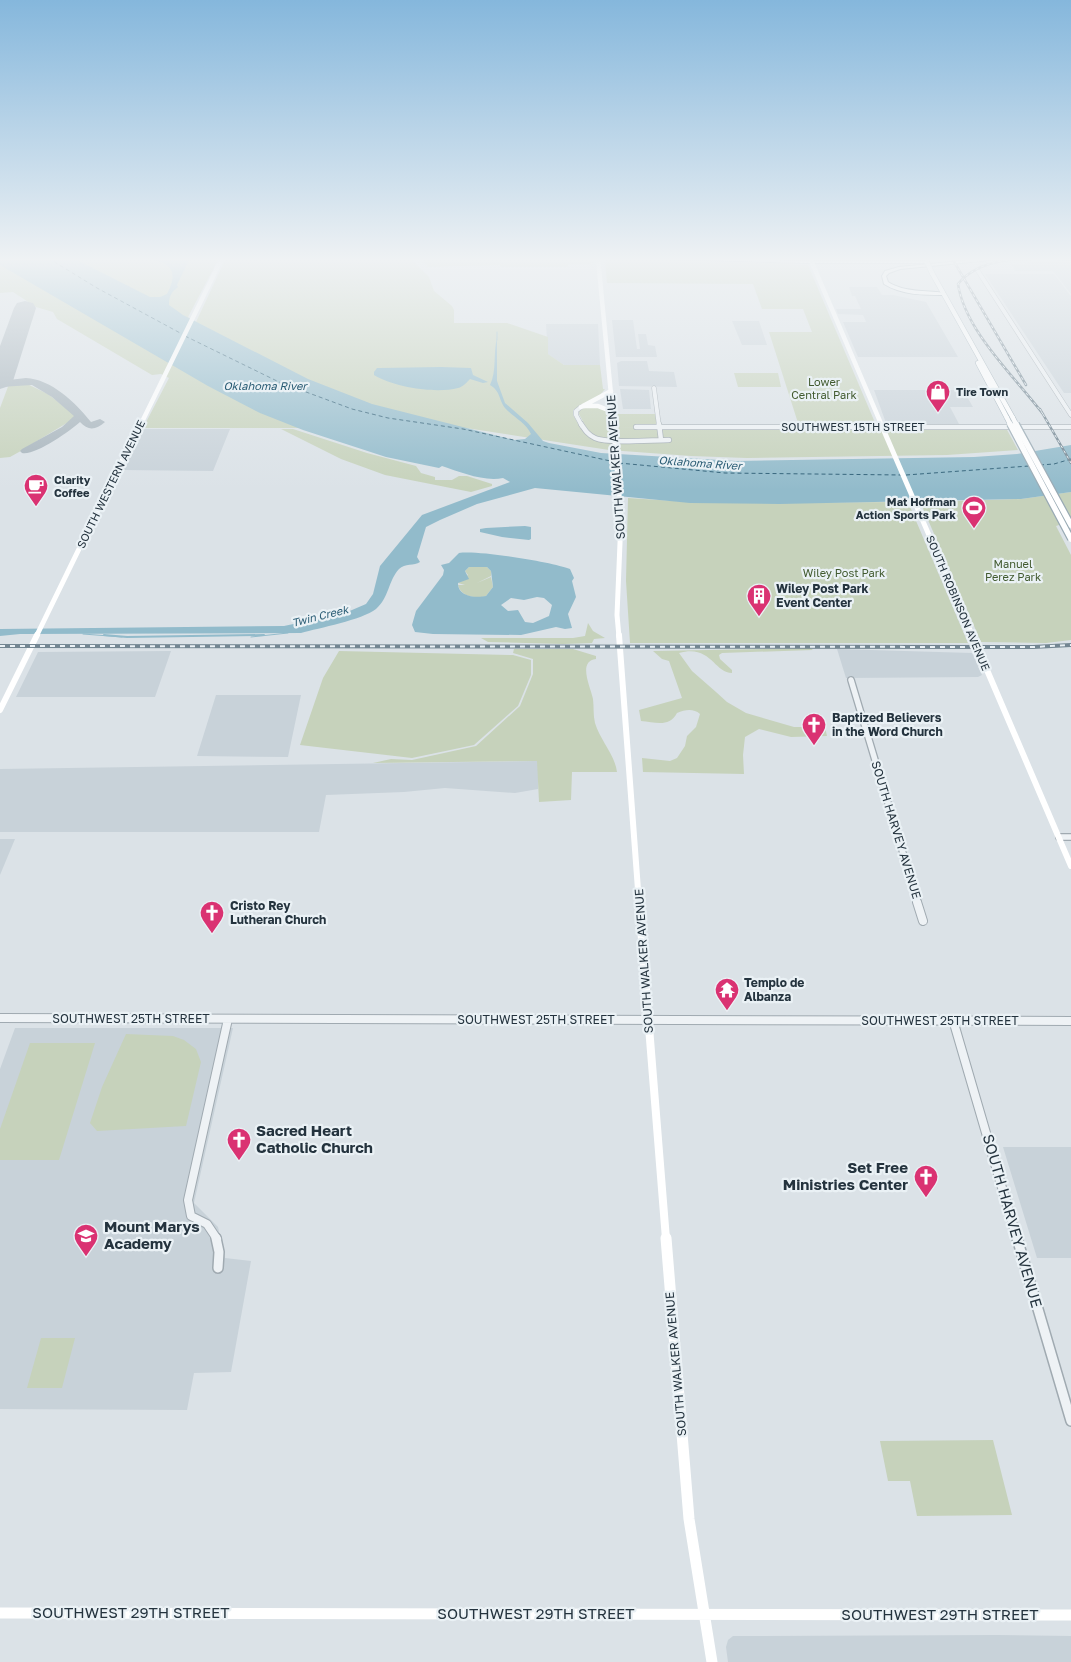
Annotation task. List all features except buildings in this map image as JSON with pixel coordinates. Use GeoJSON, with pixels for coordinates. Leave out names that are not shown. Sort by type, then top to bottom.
{"type":"FeatureCollection","features":[{"type":"Feature","properties":{"kind":"main road","name":"SOUTH WESTERN AVENUE"},"geometry":{"type":"LineString","coordinates":[[0,710],[184,336]]}},
{"type":"Feature","properties":{"kind":"main road","name":"SOUTH WALKER AVENUE"},"geometry":{"type":"LineString","coordinates":[[606,336],[621,519],[618,615],[648,1020],[685,1477],[692,1543],[712,1662]]}},
{"type":"Feature","properties":{"kind":"main road","name":"SOUTH ROBINSON AVENUE"},"geometry":{"type":"LineString","coordinates":[[843,336],[1071,866]]}},
{"type":"Feature","properties":{"kind":"main road"},"geometry":{"type":"LineString","coordinates":[[968,336],[1071,539]]}},
{"type":"Feature","properties":{"kind":"main road"},"geometry":{"type":"LineString","coordinates":[[580,407],[611,390]]}},
{"type":"Feature","properties":{"kind":"main road"},"geometry":{"type":"LineString","coordinates":[[580,407],[598,406],[612,412]]}},
{"type":"Feature","properties":{"kind":"main road"},"geometry":{"type":"LineString","coordinates":[[1010,418],[1071,525]]}},
{"type":"Feature","properties":{"kind":"main road","name":"SOUTHWEST 29TH STREET"},"geometry":{"type":"LineString","coordinates":[[0,1612],[1071,1615]]}},
{"type":"Feature","properties":{"kind":"street"},"geometry":{"type":"LineString","coordinates":[[1020,336],[1071,415]]}},
{"type":"Feature","properties":{"kind":"street"},"geometry":{"type":"LineString","coordinates":[[654,388],[661,440],[669,440]]}},
{"type":"Feature","properties":{"kind":"street","name":"SOUTH WALKER AVENUE"},"geometry":{"type":"LineString","coordinates":[[580,407],[576,411],[576,415],[587,434],[594,438],[606,440],[661,440]]}},
{"type":"Feature","properties":{"kind":"street","name":"SOUTHWEST 15TH STREET"},"geometry":{"type":"LineString","coordinates":[[636,427],[1071,427]]}},
{"type":"Feature","properties":{"kind":"street","name":"SOUTH HARVEY AVENUE"},"geometry":{"type":"LineString","coordinates":[[851,680],[924,921]]}},
{"type":"Feature","properties":{"kind":"street"},"geometry":{"type":"LineString","coordinates":[[1059,837],[1071,837]]}},
{"type":"Feature","properties":{"kind":"street","name":"SOUTHWEST 25TH STREET"},"geometry":{"type":"LineString","coordinates":[[0,1018],[1071,1021]]}},
{"type":"Feature","properties":{"kind":"street"},"geometry":{"type":"LineString","coordinates":[[218,1268],[220,1255],[217,1241],[210,1226],[191,1216],[188,1200],[228,1019]]}},
{"type":"Feature","properties":{"kind":"street","name":"SOUTH HARVEY AVENUE"},"geometry":{"type":"LineString","coordinates":[[953,1020],[1071,1421]]}},
{"type":"Feature","properties":{"kind":"shaded area"},"geometry":{"type":"Polygon","coordinates":[[[547,336],[599,336],[600,365],[564,365],[548,354],[547,336]]]}},
{"type":"Feature","properties":{"kind":"shaded area"},"geometry":{"type":"Polygon","coordinates":[[[614,336],[635,336],[637,349],[640,349],[638,336],[646,336],[648,345],[655,346],[657,357],[616,357],[614,336]]]}},
{"type":"Feature","properties":{"kind":"shaded area"},"geometry":{"type":"Polygon","coordinates":[[[738,336],[764,336],[767,345],[742,345],[738,336]]]}},
{"type":"Feature","properties":{"kind":"shaded area"},"geometry":{"type":"Polygon","coordinates":[[[849,336],[946,336],[958,357],[858,357],[849,336]]]}},
{"type":"Feature","properties":{"kind":"shaded area"},"geometry":{"type":"Polygon","coordinates":[[[1026,336],[1071,336],[1071,393],[1064,393],[1026,336]]]}},
{"type":"Feature","properties":{"kind":"shaded area"},"geometry":{"type":"Polygon","coordinates":[[[621,361],[647,361],[649,371],[674,372],[677,387],[619,386],[617,363],[621,361]]]}},
{"type":"Feature","properties":{"kind":"shaded area"},"geometry":{"type":"Polygon","coordinates":[[[620,389],[649,390],[651,409],[623,409],[620,389]]]}},
{"type":"Feature","properties":{"kind":"shaded area"},"geometry":{"type":"Polygon","coordinates":[[[874,390],[963,390],[973,407],[950,407],[959,424],[889,424],[886,423],[874,390]]]}},
{"type":"Feature","properties":{"kind":"shaded area"},"geometry":{"type":"Polygon","coordinates":[[[143,429],[230,429],[213,471],[123,470],[143,429]]]}},
{"type":"Feature","properties":{"kind":"shaded area"},"geometry":{"type":"Polygon","coordinates":[[[837,649],[972,653],[982,675],[978,677],[846,678],[837,649]]]}},
{"type":"Feature","properties":{"kind":"shaded area"},"geometry":{"type":"Polygon","coordinates":[[[171,651],[155,697],[16,697],[38,652],[171,651]]]}},
{"type":"Feature","properties":{"kind":"shaded area"},"geometry":{"type":"Polygon","coordinates":[[[216,695],[301,695],[288,757],[197,756],[216,695]]]}},
{"type":"Feature","properties":{"kind":"shaded area"},"geometry":{"type":"Polygon","coordinates":[[[538,761],[538,789],[515,793],[445,788],[404,792],[326,795],[319,832],[0,832],[0,769],[538,761]]]}},
{"type":"Feature","properties":{"kind":"shaded area"},"geometry":{"type":"Polygon","coordinates":[[[0,839],[15,839],[0,875],[0,839]]]}},
{"type":"Feature","properties":{"kind":"shaded area"},"geometry":{"type":"Polygon","coordinates":[[[15,1028],[233,1028],[194,1203],[218,1227],[225,1258],[251,1261],[231,1372],[194,1373],[187,1410],[0,1409],[0,1069],[15,1028]]]}},
{"type":"Feature","properties":{"kind":"shaded area"},"geometry":{"type":"Polygon","coordinates":[[[1003,1147],[1071,1147],[1071,1258],[1037,1258],[1003,1147]]]}},
{"type":"Feature","properties":{"kind":"shaded area"},"geometry":{"type":"Polygon","coordinates":[[[733,1636],[1071,1636],[1071,1662],[728,1662],[726,1647],[728,1640],[733,1636]]]}},
{"type":"Feature","properties":{"kind":"green space"},"geometry":{"type":"Polygon","coordinates":[[[85,336],[544,336],[548,337],[548,354],[564,365],[600,365],[603,389],[605,389],[600,395],[573,410],[573,415],[580,427],[586,427],[579,414],[579,410],[592,406],[607,411],[609,427],[1006,428],[1018,450],[947,455],[747,458],[609,450],[466,428],[143,428],[169,378],[161,374],[152,375],[85,336]]]}},
{"type":"Feature","properties":{"kind":"green space","name":"Lower Central Park"},"geometry":{"type":"Polygon","coordinates":[[[770,336],[838,336],[876,425],[801,426],[798,423],[770,336]]]}},
{"type":"Feature","properties":{"kind":"green space"},"geometry":{"type":"Polygon","coordinates":[[[734,373],[778,373],[781,387],[738,387],[734,373]]]}},
{"type":"Feature","properties":{"kind":"green space"},"geometry":{"type":"Polygon","coordinates":[[[25,383],[48,394],[76,416],[10,457],[0,458],[0,408],[9,384],[25,383]]]}},
{"type":"Feature","properties":{"kind":"green space"},"geometry":{"type":"Polygon","coordinates":[[[617,414],[655,414],[657,423],[653,427],[619,427],[617,414]]]}},
{"type":"Feature","properties":{"kind":"green space"},"geometry":{"type":"Polygon","coordinates":[[[281,429],[293,429],[367,453],[416,466],[421,473],[435,477],[435,480],[452,480],[459,476],[467,476],[492,484],[492,486],[471,492],[385,475],[341,459],[281,429]]]}},
{"type":"Feature","properties":{"kind":"green space","name":"Manuel Perez Park"},"geometry":{"type":"Polygon","coordinates":[[[1071,492],[1071,521],[1056,526],[1071,555],[1071,640],[1046,643],[981,642],[922,506],[922,502],[1021,499],[1071,492]]]}},
{"type":"Feature","properties":{"kind":"green space","name":"Wiley Post Park"},"geometry":{"type":"Polygon","coordinates":[[[628,498],[705,503],[908,502],[968,643],[630,643],[626,581],[628,498]]]}},
{"type":"Feature","properties":{"kind":"green space"},"geometry":{"type":"Polygon","coordinates":[[[469,567],[487,567],[491,571],[491,576],[477,583],[491,577],[493,587],[486,596],[469,596],[460,589],[458,585],[465,585],[458,583],[468,575],[465,571],[469,567]]]}},
{"type":"Feature","properties":{"kind":"green space"},"geometry":{"type":"Polygon","coordinates":[[[588,623],[593,631],[605,638],[594,639],[592,643],[563,644],[488,642],[481,638],[573,638],[585,636],[588,623]]]}},
{"type":"Feature","properties":{"kind":"green space"},"geometry":{"type":"Polygon","coordinates":[[[810,648],[813,650],[722,653],[719,655],[720,659],[732,670],[732,673],[721,669],[705,655],[698,652],[679,653],[692,671],[727,702],[746,713],[794,727],[825,727],[827,736],[791,737],[759,729],[745,737],[743,755],[744,774],[643,772],[642,758],[670,761],[677,758],[685,746],[687,736],[696,727],[700,714],[692,710],[686,710],[677,713],[674,718],[666,722],[641,721],[639,710],[682,698],[669,661],[662,659],[653,651],[810,648]]]}},
{"type":"Feature","properties":{"kind":"green space"},"geometry":{"type":"Polygon","coordinates":[[[514,649],[573,649],[596,656],[596,659],[590,661],[587,665],[586,670],[593,699],[594,720],[616,766],[617,772],[572,772],[571,800],[539,802],[537,761],[373,763],[391,759],[412,760],[476,746],[520,706],[533,674],[533,659],[513,653],[514,649]]]}},
{"type":"Feature","properties":{"kind":"green space"},"geometry":{"type":"Polygon","coordinates":[[[339,651],[513,655],[531,660],[531,675],[518,706],[474,745],[412,758],[300,745],[323,678],[339,651]]]}},
{"type":"Feature","properties":{"kind":"green space"},"geometry":{"type":"Polygon","coordinates":[[[126,1034],[173,1036],[184,1040],[196,1049],[201,1062],[186,1126],[97,1131],[90,1123],[102,1087],[126,1034]]]}},
{"type":"Feature","properties":{"kind":"green space"},"geometry":{"type":"Polygon","coordinates":[[[30,1043],[95,1043],[59,1160],[0,1160],[0,1129],[30,1043]]]}},
{"type":"Feature","properties":{"kind":"green space"},"geometry":{"type":"Polygon","coordinates":[[[41,1338],[75,1338],[62,1388],[27,1388],[41,1338]]]}},
{"type":"Feature","properties":{"kind":"green space"},"geometry":{"type":"Polygon","coordinates":[[[993,1440],[1012,1515],[917,1516],[910,1481],[888,1481],[880,1441],[993,1440]]]}},
{"type":"Feature","properties":{"kind":"water","name":"Oklahoma River"},"geometry":{"type":"Polygon","coordinates":[[[121,336],[223,336],[308,379],[372,404],[514,440],[525,439],[531,434],[505,408],[498,393],[490,385],[497,338],[497,381],[505,403],[528,423],[543,441],[549,443],[601,453],[736,461],[974,457],[1017,454],[1071,445],[1071,492],[1021,499],[779,504],[690,503],[535,488],[477,504],[426,527],[417,557],[420,562],[399,569],[384,600],[376,609],[361,617],[340,623],[301,633],[20,634],[0,636],[0,629],[284,626],[345,613],[366,604],[373,594],[380,566],[422,515],[510,482],[503,478],[480,478],[442,466],[439,468],[386,457],[303,430],[260,413],[208,386],[121,336]]]}},
{"type":"Feature","properties":{"kind":"water"},"geometry":{"type":"Polygon","coordinates":[[[377,368],[471,368],[473,375],[488,382],[483,383],[470,379],[458,388],[427,390],[392,383],[374,375],[377,368]]]}},
{"type":"Feature","properties":{"kind":"water"},"geometry":{"type":"Polygon","coordinates":[[[531,527],[531,539],[529,540],[480,532],[480,529],[486,528],[531,527]]]}},
{"type":"Feature","properties":{"kind":"water"},"geometry":{"type":"Polygon","coordinates":[[[459,553],[482,553],[548,563],[570,569],[574,578],[572,581],[576,597],[568,614],[572,628],[556,627],[521,635],[415,632],[412,625],[416,611],[443,575],[444,570],[441,565],[449,563],[459,553]],[[469,567],[465,571],[469,579],[458,583],[459,588],[468,596],[486,596],[493,587],[491,571],[487,567],[469,567]],[[537,597],[524,600],[511,598],[501,605],[508,611],[518,610],[525,622],[533,623],[549,616],[552,605],[544,598],[537,597]]]}},
{"type":"Feature","properties":{"kind":"waterway"},"geometry":{"type":"LineString","coordinates":[[497,336],[497,340]]}},
{"type":"Feature","properties":{"kind":"waterway","name":"Twin Creek"},"geometry":{"type":"LineString","coordinates":[[251,637],[288,633]]}},
{"type":"Feature","properties":{"kind":"waterway","name":"Twin Creek"},"geometry":{"type":"LineString","coordinates":[[83,634],[122,637]]}},
{"type":"Feature","properties":{"kind":"waterway","name":"Twin Creek"},"geometry":{"type":"LineString","coordinates":[[104,635],[127,637],[264,635]]}},
{"type":"Feature","properties":{"kind":"ferry route"},"geometry":{"type":"LineString","coordinates":[[185,336],[279,382],[352,409],[388,418],[463,429],[615,462]]}},
{"type":"Feature","properties":{"kind":"ferry route"},"geometry":{"type":"LineString","coordinates":[[1040,465],[1054,464],[1071,459]]}},
{"type":"Feature","properties":{"kind":"ferry route"},"geometry":{"type":"LineString","coordinates":[[619,463],[725,473],[902,475]]}},
{"type":"Feature","properties":{"kind":"ferry route"},"geometry":{"type":"LineString","coordinates":[[906,475],[1029,466]]}},
{"type":"Feature","properties":{"kind":"taxiway"},"geometry":{"type":"LineString","coordinates":[[0,384],[22,381],[35,382],[64,401],[80,416]]}},
{"type":"Feature","properties":{"kind":"taxiway"},"geometry":{"type":"LineString","coordinates":[[26,451],[66,429],[80,416]]}},
{"type":"Feature","properties":{"kind":"taxiway"},"geometry":{"type":"LineString","coordinates":[[80,416],[89,426],[100,422]]}},
{"type":"Feature","properties":{"kind":"runway"},"geometry":{"type":"LineString","coordinates":[[0,381],[16,336]]}},
{"type":"Feature","properties":{"kind":"railway"},"geometry":{"type":"LineString","coordinates":[[981,336],[1043,413]]}},
{"type":"Feature","properties":{"kind":"railway"},"geometry":{"type":"LineString","coordinates":[[997,336],[1026,385]]}},
{"type":"Feature","properties":{"kind":"railway"},"geometry":{"type":"LineString","coordinates":[[1040,409],[1043,413]]}},
{"type":"Feature","properties":{"kind":"railway"},"geometry":{"type":"LineString","coordinates":[[1043,413],[1071,463]]}},
{"type":"Feature","properties":{"kind":"railway"},"geometry":{"type":"LineString","coordinates":[[0,646],[1033,647],[1071,645]]}},
{"type":"Feature","properties":{"kind":"place","name":"Tire Town"},"geometry":{"type":"Point","coordinates":[938,413]}},
{"type":"Feature","properties":{"kind":"place","name":"Clarity Coffee"},"geometry":{"type":"Point","coordinates":[36,507]}},
{"type":"Feature","properties":{"kind":"place","name":"Mat Hoffman Action Sports Park"},"geometry":{"type":"Point","coordinates":[974,529]}},
{"type":"Feature","properties":{"kind":"place","name":"Wiley Post Park Event Center"},"geometry":{"type":"Point","coordinates":[759,617]}},
{"type":"Feature","properties":{"kind":"place","name":"Baptized Believers in the Word Church"},"geometry":{"type":"Point","coordinates":[814,746]}},
{"type":"Feature","properties":{"kind":"place","name":"Cristo Rey Lutheran Church"},"geometry":{"type":"Point","coordinates":[212,934]}},
{"type":"Feature","properties":{"kind":"place","name":"Templo de Albanza"},"geometry":{"type":"Point","coordinates":[727,1011]}},
{"type":"Feature","properties":{"kind":"place","name":"Sacred Heart Catholic Church"},"geometry":{"type":"Point","coordinates":[239,1161]}},
{"type":"Feature","properties":{"kind":"place","name":"Set Free Ministries Center"},"geometry":{"type":"Point","coordinates":[926,1198]}},
{"type":"Feature","properties":{"kind":"place","name":"Mount Marys Academy"},"geometry":{"type":"Point","coordinates":[86,1257]}}]}
